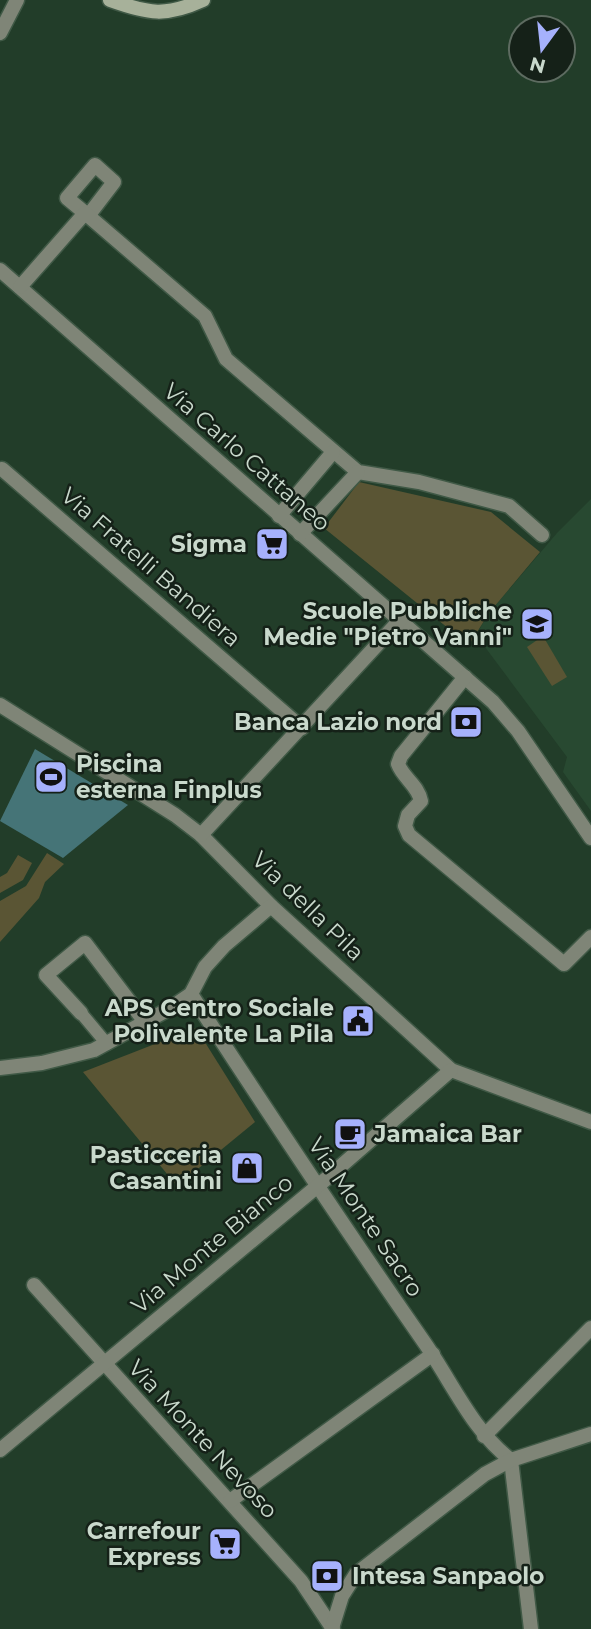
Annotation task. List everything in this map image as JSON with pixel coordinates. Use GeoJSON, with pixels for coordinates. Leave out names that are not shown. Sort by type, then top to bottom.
{"type":"FeatureCollection","features":[{"type":"Feature","properties":{"kind":"main road"},"geometry":{"type":"LineString","coordinates":[[110,0],[148,12],[179,11],[204,0]]}},
{"type":"Feature","properties":{"kind":"street"},"geometry":{"type":"LineString","coordinates":[[0,33],[17,0]]}},
{"type":"Feature","properties":{"kind":"street"},"geometry":{"type":"LineString","coordinates":[[20,287],[86,215],[205,316],[226,359],[358,472],[419,482],[509,506],[542,535]]}},
{"type":"Feature","properties":{"kind":"street","name":"Via Carlo Cattaneo"},"geometry":{"type":"LineString","coordinates":[[0,270],[493,702],[518,731],[591,838]]}},
{"type":"Feature","properties":{"kind":"street"},"geometry":{"type":"LineString","coordinates":[[279,516],[333,452]]}},
{"type":"Feature","properties":{"kind":"street","name":"Via Fratelli Bandiera"},"geometry":{"type":"LineString","coordinates":[[2,469],[302,728]]}},
{"type":"Feature","properties":{"kind":"street"},"geometry":{"type":"LineString","coordinates":[[300,534],[358,472]]}},
{"type":"Feature","properties":{"kind":"street"},"geometry":{"type":"LineString","coordinates":[[201,835],[401,619]]}},
{"type":"Feature","properties":{"kind":"street"},"geometry":{"type":"LineString","coordinates":[[465,677],[401,756],[398,764],[400,771],[420,792],[421,801],[408,815],[405,827],[409,835],[564,964],[591,937]]}},
{"type":"Feature","properties":{"kind":"street","name":"Via della Pila"},"geometry":{"type":"LineString","coordinates":[[0,705],[175,815],[201,835],[271,906],[451,1070],[591,1122]]}},
{"type":"Feature","properties":{"kind":"street"},"geometry":{"type":"LineString","coordinates":[[0,1068],[42,1063],[94,1050],[145,1022],[191,994],[205,967],[271,906]]}},
{"type":"Feature","properties":{"kind":"street"},"geometry":{"type":"LineString","coordinates":[[107,1044],[46,975],[85,943],[145,1022]]}},
{"type":"Feature","properties":{"kind":"street","name":"Via Monte Sacro"},"geometry":{"type":"LineString","coordinates":[[191,994],[316,1187],[433,1354],[484,1436],[511,1460]]}},
{"type":"Feature","properties":{"kind":"street","name":"Via Monte Bianco"},"geometry":{"type":"LineString","coordinates":[[0,1450],[316,1187],[451,1070]]}},
{"type":"Feature","properties":{"kind":"street","name":"Via Monte Nevoso"},"geometry":{"type":"LineString","coordinates":[[34,1285],[301,1581],[329,1629]]}},
{"type":"Feature","properties":{"kind":"street"},"geometry":{"type":"LineString","coordinates":[[484,1436],[591,1328]]}},
{"type":"Feature","properties":{"kind":"street"},"geometry":{"type":"LineString","coordinates":[[230,1501],[433,1354]]}},
{"type":"Feature","properties":{"kind":"street"},"geometry":{"type":"LineString","coordinates":[[329,1629],[342,1596],[356,1574],[485,1474],[511,1460],[591,1434]]}},
{"type":"Feature","properties":{"kind":"street"},"geometry":{"type":"LineString","coordinates":[[511,1460],[531,1629]]}},
{"type":"Feature","properties":{"kind":"shaded area"},"geometry":{"type":"Polygon","coordinates":[[[359,482],[491,512],[540,552],[489,613],[469,645],[324,528],[359,482]]]}},
{"type":"Feature","properties":{"kind":"shaded area","name":"Scuole Pubbliche Medie \"Pietro Vanni\""},"geometry":{"type":"Polygon","coordinates":[[[591,499],[591,811],[563,772],[567,757],[476,635],[489,613],[557,533],[591,499]]]}},
{"type":"Feature","properties":{"kind":"shaded area"},"geometry":{"type":"Polygon","coordinates":[[[543,636],[567,677],[552,686],[527,647],[543,636]]]}},
{"type":"Feature","properties":{"kind":"shaded area"},"geometry":{"type":"Polygon","coordinates":[[[47,853],[64,864],[45,882],[39,898],[0,942],[0,901],[26,886],[47,853]]]}},
{"type":"Feature","properties":{"kind":"shaded area"},"geometry":{"type":"Polygon","coordinates":[[[18,855],[32,863],[23,880],[0,893],[0,877],[7,873],[18,855]]]}},
{"type":"Feature","properties":{"kind":"shaded area"},"geometry":{"type":"Polygon","coordinates":[[[196,1028],[255,1122],[177,1186],[83,1072],[196,1028]]]}},
{"type":"Feature","properties":{"kind":"water","name":"Piscina esterna Finplus"},"geometry":{"type":"Polygon","coordinates":[[[35,749],[128,805],[63,858],[0,821],[35,749]]]}},
{"type":"Feature","properties":{"kind":"place","name":"Sigma"},"geometry":{"type":"Point","coordinates":[272,544]}},
{"type":"Feature","properties":{"kind":"place","name":"Scuole Pubbliche Medie \"Pietro Vanni\""},"geometry":{"type":"Point","coordinates":[537,624]}},
{"type":"Feature","properties":{"kind":"place","name":"Banca Lazio nord"},"geometry":{"type":"Point","coordinates":[466,722]}},
{"type":"Feature","properties":{"kind":"place","name":"Piscina esterna Finplus"},"geometry":{"type":"Point","coordinates":[51,777]}},
{"type":"Feature","properties":{"kind":"place","name":"APS Centro Sociale Polivalente La Pila"},"geometry":{"type":"Point","coordinates":[358,1021]}},
{"type":"Feature","properties":{"kind":"place","name":"Jamaica Bar"},"geometry":{"type":"Point","coordinates":[350,1134]}},
{"type":"Feature","properties":{"kind":"place","name":"Pasticceria Casantini"},"geometry":{"type":"Point","coordinates":[247,1168]}},
{"type":"Feature","properties":{"kind":"place","name":"Carrefour Express"},"geometry":{"type":"Point","coordinates":[225,1544]}},
{"type":"Feature","properties":{"kind":"place","name":"Intesa Sanpaolo"},"geometry":{"type":"Point","coordinates":[327,1576]}}]}
